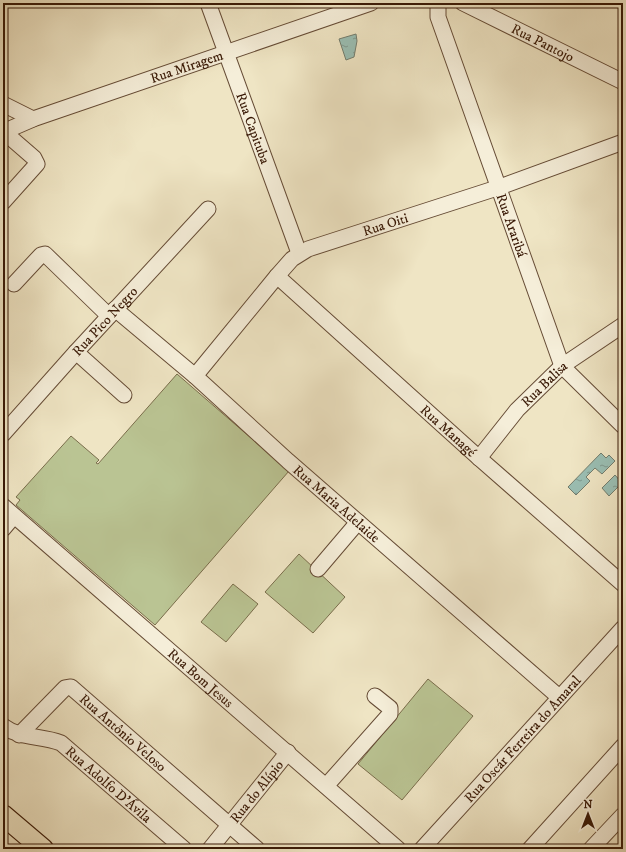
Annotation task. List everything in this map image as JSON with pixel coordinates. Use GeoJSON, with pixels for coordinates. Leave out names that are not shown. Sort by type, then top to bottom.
{"type":"FeatureCollection","features":[{"type":"Feature","properties":{"kind":"main road"},"geometry":{"type":"LineString","coordinates":[[3,814],[43,849]]}},
{"type":"Feature","properties":{"kind":"street","name":"Rua Capituba"},"geometry":{"type":"LineString","coordinates":[[208,3],[299,253]]}},
{"type":"Feature","properties":{"kind":"street","name":"Rua Miragem"},"geometry":{"type":"LineString","coordinates":[[4,132],[33,119],[371,3]]}},
{"type":"Feature","properties":{"kind":"street","name":"Rua Araribá"},"geometry":{"type":"LineString","coordinates":[[438,3],[438,17],[500,187],[562,366],[623,426]]}},
{"type":"Feature","properties":{"kind":"street","name":"Rua Pantojo"},"geometry":{"type":"LineString","coordinates":[[463,3],[623,82]]}},
{"type":"Feature","properties":{"kind":"street"},"geometry":{"type":"LineString","coordinates":[[3,104],[33,119]]}},
{"type":"Feature","properties":{"kind":"street"},"geometry":{"type":"LineString","coordinates":[[3,202],[37,164],[34,158],[4,132]]}},
{"type":"Feature","properties":{"kind":"street","name":"Rua Oiti"},"geometry":{"type":"LineString","coordinates":[[195,376],[276,276],[299,253],[500,187],[623,142]]}},
{"type":"Feature","properties":{"kind":"street","name":"Rua Pico Negro"},"geometry":{"type":"LineString","coordinates":[[3,434],[112,312],[208,209]]}},
{"type":"Feature","properties":{"kind":"street","name":"Rua Maria Adelaide"},"geometry":{"type":"LineString","coordinates":[[14,284],[41,255],[45,254],[112,312],[195,376],[288,461],[559,698]]}},
{"type":"Feature","properties":{"kind":"street","name":"Rua Managé"},"geometry":{"type":"LineString","coordinates":[[276,276],[479,458],[623,584]]}},
{"type":"Feature","properties":{"kind":"street","name":"Rua Balisa"},"geometry":{"type":"LineString","coordinates":[[479,458],[517,410],[562,366],[623,325]]}},
{"type":"Feature","properties":{"kind":"street"},"geometry":{"type":"LineString","coordinates":[[76,352],[124,395]]}},
{"type":"Feature","properties":{"kind":"street"},"geometry":{"type":"LineString","coordinates":[[3,528],[9,511]]}},
{"type":"Feature","properties":{"kind":"street","name":"Rua Bom Jesus"},"geometry":{"type":"LineString","coordinates":[[9,511],[398,849]]}},
{"type":"Feature","properties":{"kind":"street"},"geometry":{"type":"LineString","coordinates":[[318,569],[358,522]]}},
{"type":"Feature","properties":{"kind":"street","name":"Rua Oscár Ferreira do Amaral"},"geometry":{"type":"LineString","coordinates":[[422,849],[623,628]]}},
{"type":"Feature","properties":{"kind":"street","name":"Rua Antônio Veloso"},"geometry":{"type":"LineString","coordinates":[[20,735],[65,688],[71,687],[230,825]]}},
{"type":"Feature","properties":{"kind":"street"},"geometry":{"type":"LineString","coordinates":[[326,786],[390,714],[390,708],[375,696]]}},
{"type":"Feature","properties":{"kind":"street","name":"Rua Adolfo D'Ávila"},"geometry":{"type":"LineString","coordinates":[[3,726],[20,735],[52,739],[61,743],[184,849]]}},
{"type":"Feature","properties":{"kind":"street"},"geometry":{"type":"LineString","coordinates":[[530,849],[623,746]]}},
{"type":"Feature","properties":{"kind":"street","name":"Rua do Alípio"},"geometry":{"type":"LineString","coordinates":[[210,849],[288,752]]}},
{"type":"Feature","properties":{"kind":"street"},"geometry":{"type":"LineString","coordinates":[[591,849],[623,815]]}},
{"type":"Feature","properties":{"kind":"street"},"geometry":{"type":"LineString","coordinates":[[230,825],[257,849]]}},
{"type":"Feature","properties":{"kind":"green space"},"geometry":{"type":"Polygon","coordinates":[[[177,374],[289,471],[155,625],[16,505],[20,500],[16,497],[71,436],[99,460],[96,463],[98,464],[177,374]]]}},
{"type":"Feature","properties":{"kind":"green space"},"geometry":{"type":"Polygon","coordinates":[[[299,554],[345,597],[313,633],[265,592],[299,554]]]}},
{"type":"Feature","properties":{"kind":"green space"},"geometry":{"type":"Polygon","coordinates":[[[233,584],[258,604],[226,642],[201,622],[233,584]]]}},
{"type":"Feature","properties":{"kind":"green space"},"geometry":{"type":"Polygon","coordinates":[[[428,679],[473,716],[402,800],[358,764],[428,679]]]}},
{"type":"Feature","properties":{"kind":"water"},"geometry":{"type":"Polygon","coordinates":[[[356,34],[357,41],[354,57],[346,60],[339,39],[356,34]]]}},
{"type":"Feature","properties":{"kind":"water"},"geometry":{"type":"Polygon","coordinates":[[[601,453],[606,458],[609,455],[615,461],[602,474],[595,468],[586,477],[590,481],[576,495],[568,487],[601,453]]]}},
{"type":"Feature","properties":{"kind":"water"},"geometry":{"type":"Polygon","coordinates":[[[615,475],[622,483],[609,496],[602,488],[615,475]]]}}]}
